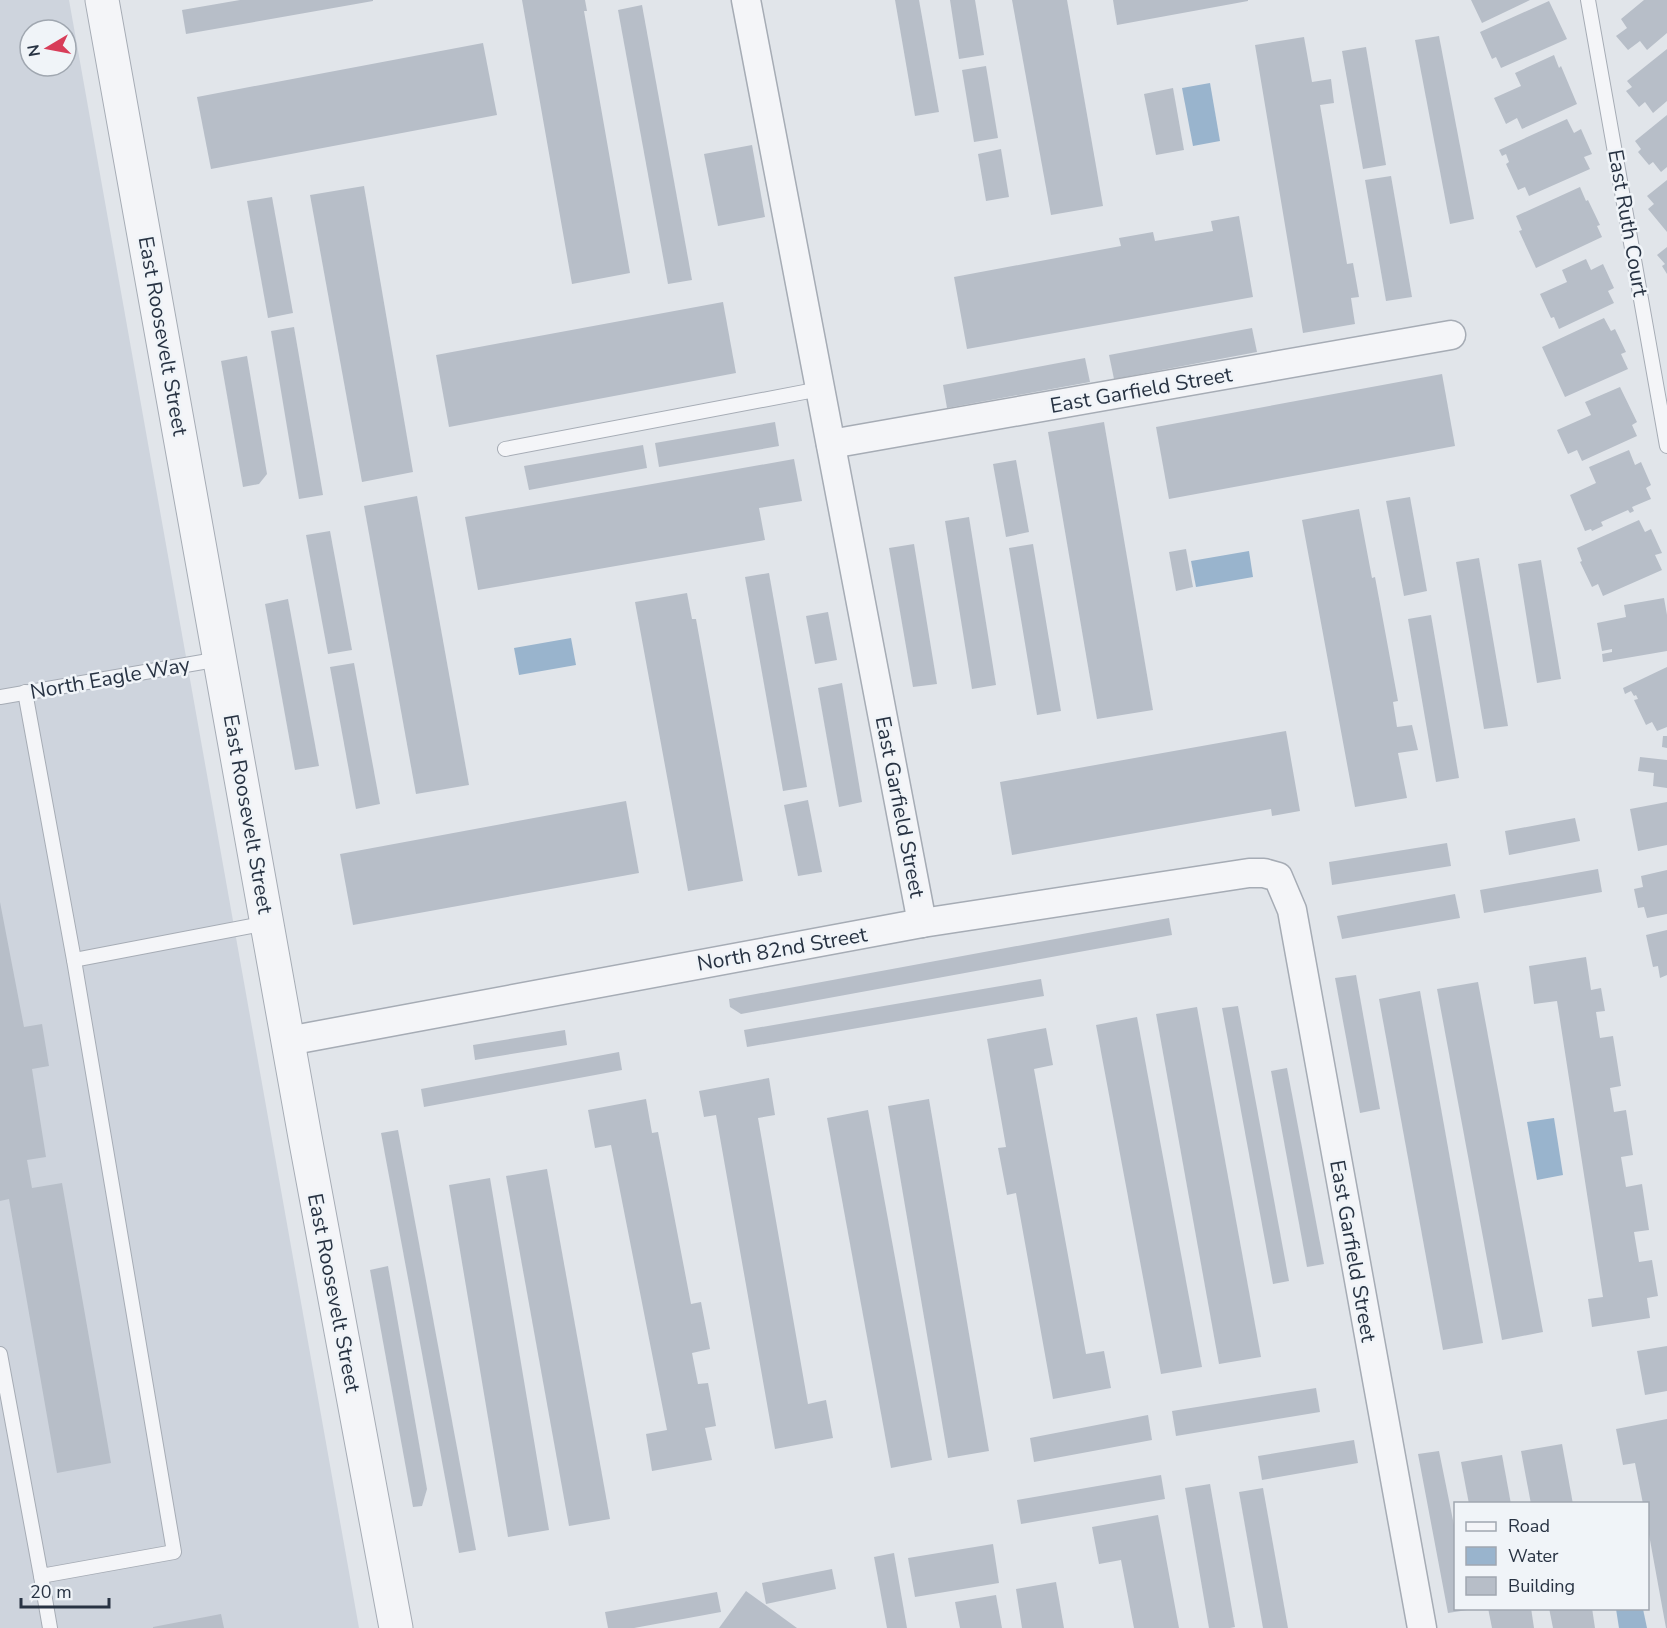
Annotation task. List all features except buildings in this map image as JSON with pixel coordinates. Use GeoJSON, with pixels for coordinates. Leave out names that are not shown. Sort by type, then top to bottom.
{"type":"FeatureCollection","features":[{"type":"Feature","properties":{"kind":"street","name":"East Roosevelt Street"},"geometry":{"type":"LineString","coordinates":[[102,0],[288,1041],[396,1628]]}},
{"type":"Feature","properties":{"kind":"street","name":"East Garfield Street"},"geometry":{"type":"LineString","coordinates":[[746,0],[922,923]]}},
{"type":"Feature","properties":{"kind":"street","name":"East Garfield Street"},"geometry":{"type":"LineString","coordinates":[[831,444],[1451,335]]}},
{"type":"Feature","properties":{"kind":"street","name":"North 82nd Street"},"geometry":{"type":"LineString","coordinates":[[288,1041],[922,923],[1249,873],[1264,873],[1278,877]]}},
{"type":"Feature","properties":{"kind":"street","name":"East Garfield Street"},"geometry":{"type":"LineString","coordinates":[[1278,877],[1292,910],[1422,1628]]}},
{"type":"Feature","properties":{"kind":"lane","name":"East Ruth Court"},"geometry":{"type":"LineString","coordinates":[[1588,0],[1667,446]]}},
{"type":"Feature","properties":{"kind":"lane"},"geometry":{"type":"LineString","coordinates":[[505,449],[820,389]]}},
{"type":"Feature","properties":{"kind":"lane","name":"North Eagle Way"},"geometry":{"type":"LineString","coordinates":[[0,697],[221,659]]}},
{"type":"Feature","properties":{"kind":"lane"},"geometry":{"type":"LineString","coordinates":[[25,692],[74,960],[174,1552],[41,1576]]}},
{"type":"Feature","properties":{"kind":"lane"},"geometry":{"type":"LineString","coordinates":[[74,960],[267,923]]}},
{"type":"Feature","properties":{"kind":"lane"},"geometry":{"type":"LineString","coordinates":[[0,1354],[50,1628]]}},
{"type":"Feature","properties":{"kind":"shaded area"},"geometry":{"type":"Polygon","coordinates":[[[0,0],[69,0],[72,18],[18,18],[18,78],[78,78],[78,51],[359,1628],[0,1628],[0,0]]]}},
{"type":"Feature","properties":{"kind":"water"},"geometry":{"type":"Polygon","coordinates":[[[1210,83],[1220,141],[1193,146],[1182,88],[1210,83]]]}},
{"type":"Feature","properties":{"kind":"water"},"geometry":{"type":"Polygon","coordinates":[[[1249,551],[1253,577],[1196,587],[1191,561],[1249,551]]]}},
{"type":"Feature","properties":{"kind":"water"},"geometry":{"type":"Polygon","coordinates":[[[571,638],[576,665],[519,675],[514,648],[571,638]]]}},
{"type":"Feature","properties":{"kind":"water"},"geometry":{"type":"Polygon","coordinates":[[[1554,1118],[1563,1175],[1537,1180],[1527,1122],[1554,1118]]]}},
{"type":"Feature","properties":{"kind":"water"},"geometry":{"type":"Polygon","coordinates":[[[1616,1610],[1643,1610],[1647,1628],[1619,1628],[1616,1610]]]}}]}
